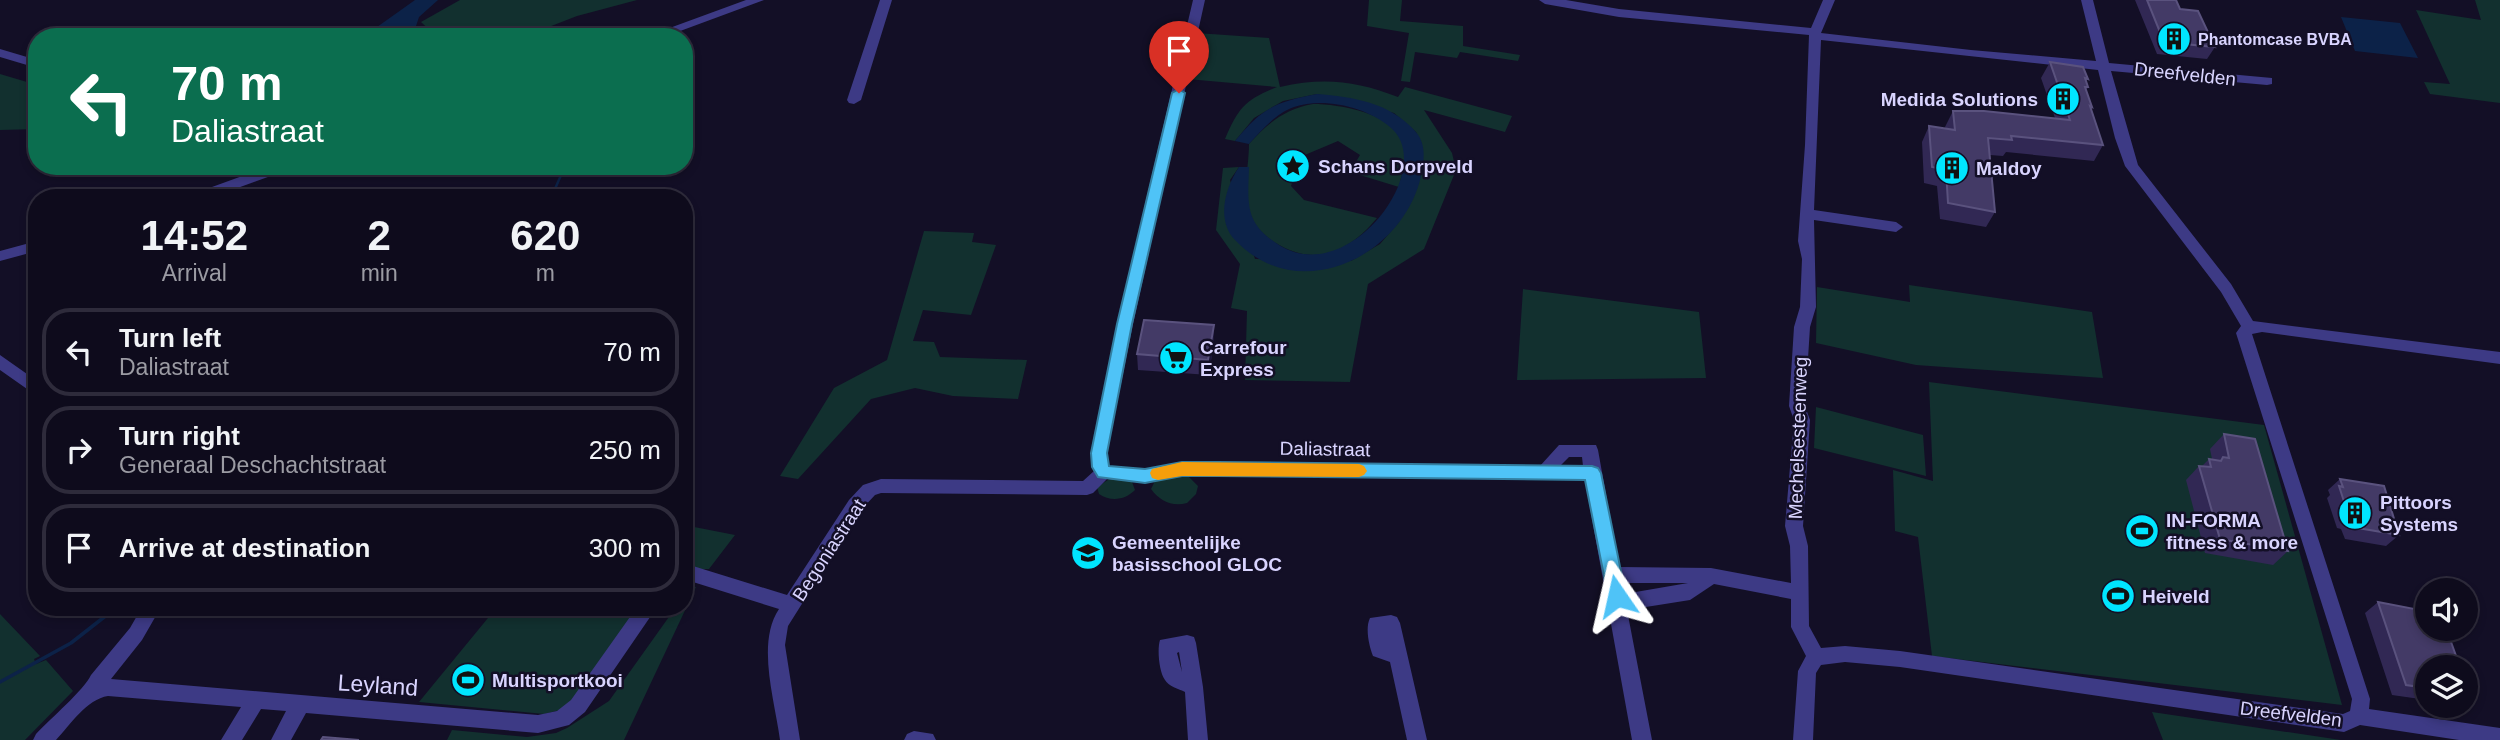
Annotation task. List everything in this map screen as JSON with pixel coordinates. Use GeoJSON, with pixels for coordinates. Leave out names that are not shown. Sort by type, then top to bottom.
{"type":"FeatureCollection","features":[{"type":"Feature","properties":{"kind":"street"},"geometry":{"type":"LineString","coordinates":[[677,28],[758,0]]}},
{"type":"Feature","properties":{"kind":"street"},"geometry":{"type":"LineString","coordinates":[[854,100],[886,0]]}},
{"type":"Feature","properties":{"kind":"street"},"geometry":{"type":"LineString","coordinates":[[1104,472],[1099,453],[1125,324],[1199,0]]}},
{"type":"Feature","properties":{"kind":"street","name":"Dreefvelden"},"geometry":{"type":"LineString","coordinates":[[1545,0],[1619,13],[1681,13],[1969,54],[2267,82]]}},
{"type":"Feature","properties":{"kind":"street"},"geometry":{"type":"LineString","coordinates":[[1815,34],[1829,0]]}},
{"type":"Feature","properties":{"kind":"street"},"geometry":{"type":"LineString","coordinates":[[2087,0],[2104,67]]}},
{"type":"Feature","properties":{"kind":"street","name":"Mechelsesteenweg"},"geometry":{"type":"LineString","coordinates":[[1815,34],[1805,241],[1809,259],[1808,307],[1802,327],[1797,406],[1802,420],[1794,526],[1799,546],[1800,626],[1816,657]]}},
{"type":"Feature","properties":{"kind":"street"},"geometry":{"type":"LineString","coordinates":[[0,53],[28,61]]}},
{"type":"Feature","properties":{"kind":"street","name":"Dreefvelden"},"geometry":{"type":"LineString","coordinates":[[1816,657],[1844,654],[1900,659],[2344,723],[2359,716],[2361,698],[2244,333],[2249,327],[2226,288],[2132,166],[2104,67]]}},
{"type":"Feature","properties":{"kind":"street"},"geometry":{"type":"LineString","coordinates":[[220,189],[260,175]]}},
{"type":"Feature","properties":{"kind":"street"},"geometry":{"type":"LineString","coordinates":[[1808,214],[1896,227]]}},
{"type":"Feature","properties":{"kind":"street"},"geometry":{"type":"LineString","coordinates":[[0,256],[28,248]]}},
{"type":"Feature","properties":{"kind":"street"},"geometry":{"type":"LineString","coordinates":[[2249,327],[2262,326],[2500,358]]}},
{"type":"Feature","properties":{"kind":"street"},"geometry":{"type":"LineString","coordinates":[[0,361],[28,383]]}},
{"type":"Feature","properties":{"kind":"street","name":"Daliastraat"},"geometry":{"type":"LineString","coordinates":[[1104,472],[1145,476],[1182,469],[1592,473],[1642,740]]}},
{"type":"Feature","properties":{"kind":"street","name":"Begoniastraat"},"geometry":{"type":"LineString","coordinates":[[790,740],[776,645],[779,624],[855,505],[869,491],[881,486],[1087,488],[1104,472]]}},
{"type":"Feature","properties":{"kind":"street"},"geometry":{"type":"LineString","coordinates":[[693,574],[793,605]]}},
{"type":"Feature","properties":{"kind":"street"},"geometry":{"type":"LineString","coordinates":[[1613,575],[1711,576],[1800,593]]}},
{"type":"Feature","properties":{"kind":"street"},"geometry":{"type":"LineString","coordinates":[[1618,603],[1690,592],[1711,576]]}},
{"type":"Feature","properties":{"kind":"street"},"geometry":{"type":"LineString","coordinates":[[43,740],[84,696],[96,689],[98,681],[136,634],[147,616]]}},
{"type":"Feature","properties":{"kind":"street","name":"Leyland"},"geometry":{"type":"LineString","coordinates":[[96,689],[108,687],[538,724],[562,719],[578,706],[642,616]]}},
{"type":"Feature","properties":{"kind":"street"},"geometry":{"type":"LineString","coordinates":[[1399,656],[1417,740]]}},
{"type":"Feature","properties":{"kind":"street"},"geometry":{"type":"LineString","coordinates":[[1803,740],[1807,671],[1816,657]]}},
{"type":"Feature","properties":{"kind":"street"},"geometry":{"type":"LineString","coordinates":[[1194,687],[1198,740]]}},
{"type":"Feature","properties":{"kind":"street"},"geometry":{"type":"LineString","coordinates":[[231,740],[255,701]]}},
{"type":"Feature","properties":{"kind":"street"},"geometry":{"type":"LineString","coordinates":[[281,740],[300,705]]}},
{"type":"Feature","properties":{"kind":"street"},"geometry":{"type":"LineString","coordinates":[[2359,716],[2500,737]]}},
{"type":"Feature","properties":{"kind":"street"},"geometry":{"type":"LineString","coordinates":[[914,740],[926,740]]}},
{"type":"Feature","properties":{"kind":"green space"},"geometry":{"type":"Polygon","coordinates":[[[460,0],[637,0],[577,16],[546,28],[427,28],[421,22],[460,0]]]}},
{"type":"Feature","properties":{"kind":"green space"},"geometry":{"type":"Polygon","coordinates":[[[1369,0],[1402,0],[1400,21],[1463,26],[1463,46],[1520,55],[1518,61],[1460,52],[1457,58],[1415,52],[1410,82],[1401,81],[1409,33],[1367,26],[1369,0]]]}},
{"type":"Feature","properties":{"kind":"green space"},"geometry":{"type":"Polygon","coordinates":[[[2475,0],[2500,0],[2500,103],[2430,94],[2424,82],[2450,84],[2416,10],[2481,20],[2475,0]]]}},
{"type":"Feature","properties":{"kind":"green space"},"geometry":{"type":"Polygon","coordinates":[[[1196,33],[1269,38],[1280,87],[1311,82],[1340,82],[1368,87],[1398,97],[1405,87],[1512,116],[1505,132],[1424,110],[1452,153],[1456,170],[1424,249],[1368,284],[1350,382],[1245,380],[1247,311],[1231,308],[1240,264],[1216,230],[1223,168],[1239,167],[1230,180],[1255,259],[1351,261],[1380,244],[1399,222],[1422,144],[1416,132],[1394,113],[1317,94],[1283,101],[1254,118],[1235,141],[1225,139],[1244,106],[1257,96],[1277,87],[1187,79],[1196,33]]]}},
{"type":"Feature","properties":{"kind":"green space"},"geometry":{"type":"Polygon","coordinates":[[[0,74],[28,82],[28,129],[0,130],[0,74]]]}},
{"type":"Feature","properties":{"kind":"green space"},"geometry":{"type":"Polygon","coordinates":[[[1313,104],[1351,108],[1377,117],[1398,133],[1405,154],[1399,187],[1350,172],[1360,155],[1338,141],[1300,157],[1291,186],[1304,200],[1377,218],[1355,240],[1343,247],[1317,255],[1289,250],[1265,236],[1252,219],[1246,194],[1249,144],[1278,118],[1294,109],[1313,104]]]}},
{"type":"Feature","properties":{"kind":"green space"},"geometry":{"type":"Polygon","coordinates":[[[924,231],[974,233],[972,242],[996,245],[971,315],[923,310],[913,341],[934,342],[940,357],[1027,360],[1018,399],[953,396],[915,388],[871,399],[798,479],[780,476],[834,388],[887,360],[924,231]]]}},
{"type":"Feature","properties":{"kind":"green space"},"geometry":{"type":"Polygon","coordinates":[[[1909,285],[2092,312],[2103,378],[1916,365],[1816,343],[1817,287],[1910,302],[1909,285]]]}},
{"type":"Feature","properties":{"kind":"green space"},"geometry":{"type":"Polygon","coordinates":[[[1523,289],[1699,312],[1706,378],[1517,380],[1523,289]]]}},
{"type":"Feature","properties":{"kind":"green space","name":"Heiveld"},"geometry":{"type":"Polygon","coordinates":[[[1929,382],[2264,425],[2342,705],[1932,656],[1918,537],[1895,531],[1893,470],[1933,481],[1929,382]]]}},
{"type":"Feature","properties":{"kind":"green space"},"geometry":{"type":"Polygon","coordinates":[[[1816,407],[1923,435],[1926,476],[1814,448],[1816,407]]]}},
{"type":"Feature","properties":{"kind":"green space"},"geometry":{"type":"Polygon","coordinates":[[[1187,475],[1198,486],[1196,494],[1187,503],[1167,502],[1151,489],[1155,481],[1187,475]]]}},
{"type":"Feature","properties":{"kind":"green space"},"geometry":{"type":"Polygon","coordinates":[[[1111,478],[1132,482],[1135,490],[1118,499],[1099,494],[1097,487],[1111,478]]]}},
{"type":"Feature","properties":{"kind":"green space"},"geometry":{"type":"Polygon","coordinates":[[[693,527],[735,535],[709,569],[693,569],[693,527]]]}},
{"type":"Feature","properties":{"kind":"green space"},"geometry":{"type":"Polygon","coordinates":[[[0,614],[40,656],[34,659],[36,664],[46,660],[73,691],[25,740],[0,740],[0,614]]]}},
{"type":"Feature","properties":{"kind":"green space"},"geometry":{"type":"Polygon","coordinates":[[[490,616],[633,616],[576,698],[560,710],[544,714],[419,702],[490,616]]]}},
{"type":"Feature","properties":{"kind":"green space"},"geometry":{"type":"Polygon","coordinates":[[[670,616],[682,616],[624,740],[447,740],[452,730],[527,737],[556,733],[609,701],[670,616]]]}},
{"type":"Feature","properties":{"kind":"green space"},"geometry":{"type":"Polygon","coordinates":[[[2152,712],[2341,740],[2163,740],[2152,712]]]}},
{"type":"Feature","properties":{"kind":"water"},"geometry":{"type":"Polygon","coordinates":[[[415,0],[438,0],[419,17],[415,28],[376,28],[415,0]]]}},
{"type":"Feature","properties":{"kind":"water"},"geometry":{"type":"Polygon","coordinates":[[[2341,17],[2400,23],[2418,58],[2355,51],[2341,17]]]}},
{"type":"Feature","properties":{"kind":"water"},"geometry":{"type":"Polygon","coordinates":[[[1317,94],[1370,103],[1394,113],[1419,136],[1424,152],[1422,170],[1410,205],[1393,230],[1371,250],[1345,264],[1317,271],[1288,270],[1260,260],[1229,232],[1224,214],[1225,204],[1230,184],[1239,167],[1249,167],[1249,202],[1259,229],[1279,245],[1306,254],[1333,251],[1358,238],[1379,218],[1395,194],[1403,168],[1402,145],[1390,127],[1369,114],[1344,106],[1318,103],[1294,107],[1275,118],[1249,144],[1235,141],[1253,121],[1270,108],[1317,94]]]}},
{"type":"Feature","properties":{"kind":"building"},"geometry":{"type":"Polygon","coordinates":[[[2147,0],[2176,0],[2180,9],[2198,11],[2215,47],[2164,42],[2147,0]]]}},
{"type":"Feature","properties":{"kind":"building"},"geometry":{"type":"Polygon","coordinates":[[[2050,62],[2083,67],[2088,79],[2085,78],[2088,87],[2085,87],[2103,145],[2011,136],[2012,140],[1988,138],[1995,212],[1948,203],[1946,170],[1932,167],[1929,126],[1955,130],[1953,111],[1984,111],[2070,120],[2050,62]]]}},
{"type":"Feature","properties":{"kind":"building"},"geometry":{"type":"Polygon","coordinates":[[[1144,320],[1214,325],[1208,360],[1137,354],[1144,320]]]}},
{"type":"Feature","properties":{"kind":"building"},"geometry":{"type":"Polygon","coordinates":[[[2224,434],[2255,439],[2288,551],[2220,539],[2199,466],[2211,467],[2209,459],[2221,461],[2223,457],[2229,458],[2224,434]]]}},
{"type":"Feature","properties":{"kind":"building"},"geometry":{"type":"Polygon","coordinates":[[[2340,479],[2384,486],[2399,535],[2358,528],[2353,518],[2349,517],[2339,486],[2343,487],[2340,479]]]}},
{"type":"Feature","properties":{"kind":"building"},"geometry":{"type":"Polygon","coordinates":[[[2378,602],[2415,609],[2415,641],[2451,641],[2456,655],[2415,655],[2415,686],[2406,685],[2378,602]]]}},
{"type":"Feature","properties":{"kind":"building"},"geometry":{"type":"Polygon","coordinates":[[[323,737],[359,740],[321,740],[323,737]]]}},
{"type":"Feature","properties":{"kind":"waterway"},"geometry":{"type":"LineString","coordinates":[[555,189],[561,175]]}},
{"type":"Feature","properties":{"kind":"waterway"},"geometry":{"type":"LineString","coordinates":[[0,682],[71,643],[106,616]]}},
{"type":"Feature","properties":{"kind":"slow traffic"},"geometry":{"type":"LineString","coordinates":[[1158,473],[1182,469],[1359,471]]}},
{"type":"Feature","properties":{"kind":"place","name":"Phantomcase BVBA"},"geometry":{"type":"Point","coordinates":[2174,39]}},
{"type":"Feature","properties":{"kind":"place","name":"Medida Solutions"},"geometry":{"type":"Point","coordinates":[2063,99]}},
{"type":"Feature","properties":{"kind":"place","name":"Schans Dorpveld"},"geometry":{"type":"Point","coordinates":[1293,166]}},
{"type":"Feature","properties":{"kind":"place","name":"Maldoy"},"geometry":{"type":"Point","coordinates":[1952,168]}},
{"type":"Feature","properties":{"kind":"place","name":"Carrefour Express"},"geometry":{"type":"Point","coordinates":[1176,358]}},
{"type":"Feature","properties":{"kind":"place","name":"Pittoors Systems"},"geometry":{"type":"Point","coordinates":[2355,513]}},
{"type":"Feature","properties":{"kind":"place","name":"IN-FORMA fitness & more"},"geometry":{"type":"Point","coordinates":[2142,531]}},
{"type":"Feature","properties":{"kind":"place","name":"Gemeentelijke basisschool GLOC"},"geometry":{"type":"Point","coordinates":[1088,553]}},
{"type":"Feature","properties":{"kind":"place","name":"Heiveld"},"geometry":{"type":"Point","coordinates":[2118,596]}},
{"type":"Feature","properties":{"kind":"place","name":"Multisportkooi"},"geometry":{"type":"Point","coordinates":[468,680]}},
{"type":"Feature","properties":{"kind":"route"},"geometry":{"type":"LineString","coordinates":[[1179,93],[1125,324],[1099,453],[1104,472],[1145,476],[1182,469],[1592,473],[1617,596]]}}]}
